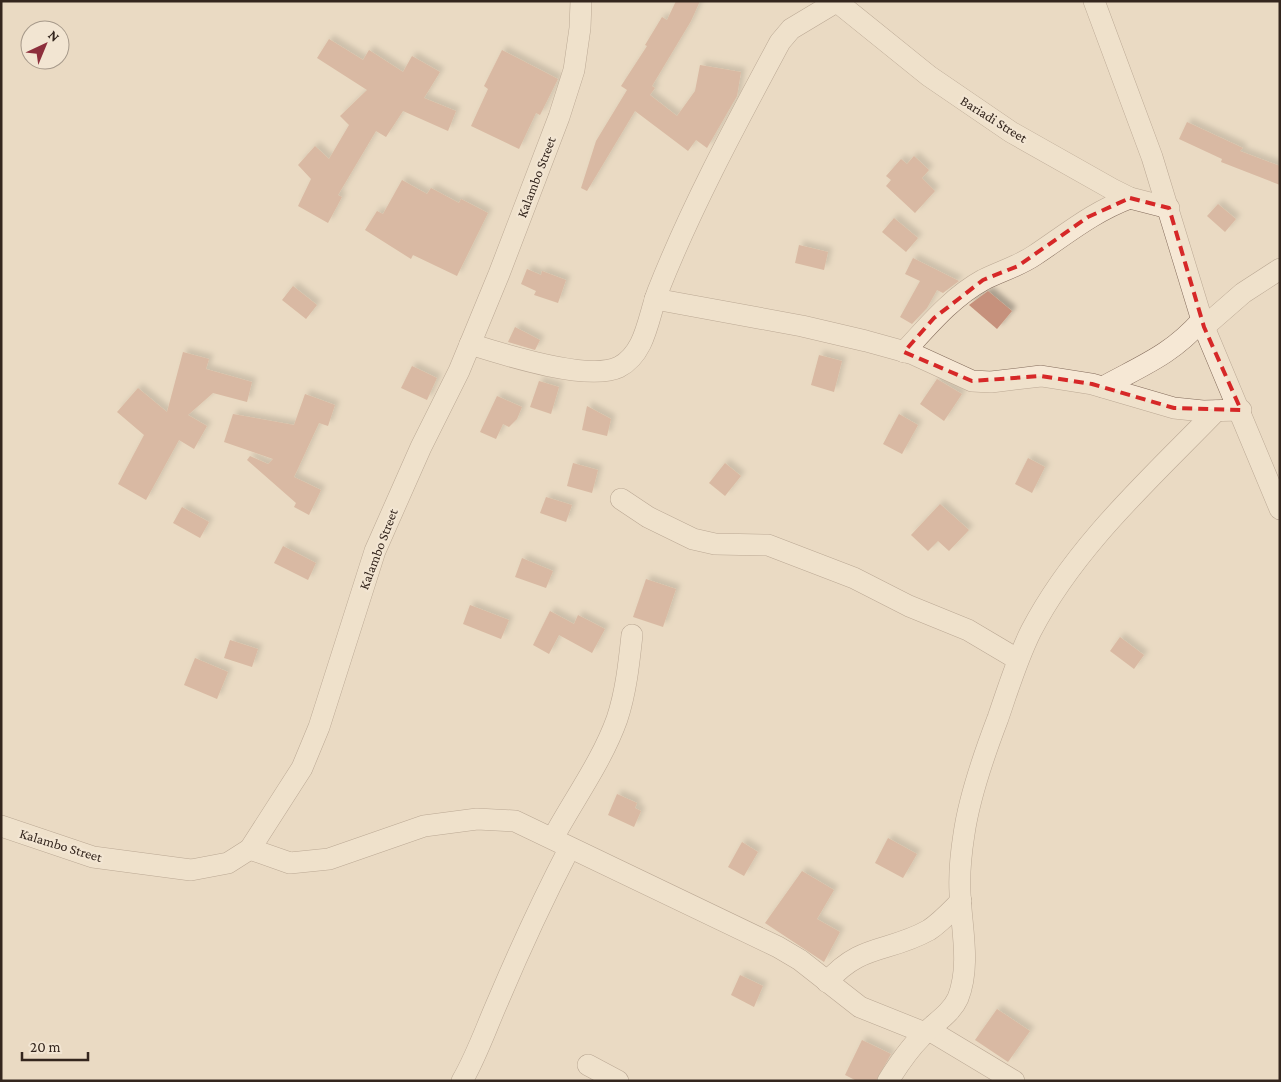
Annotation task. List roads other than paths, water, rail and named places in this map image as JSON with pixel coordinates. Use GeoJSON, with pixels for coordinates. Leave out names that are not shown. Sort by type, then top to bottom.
{"type":"FeatureCollection","features":[{"type":"Feature","properties":{"kind":"street","name":"Kalambo Street"},"geometry":{"type":"LineString","coordinates":[[1,826],[94,858],[191,870],[228,863],[250,849],[302,768],[319,727],[375,551],[470,344],[559,117],[571,80],[580,28],[581,1]]}},
{"type":"Feature","properties":{"kind":"street"},"geometry":{"type":"LineString","coordinates":[[1094,1],[1152,157],[1203,324],[1241,410],[1280,509]]}},
{"type":"Feature","properties":{"kind":"street"},"geometry":{"type":"LineString","coordinates":[[470,344],[510,357],[562,368],[591,371],[618,367],[631,356],[644,337],[655,299],[679,238],[780,42],[791,29],[836,2]]}},
{"type":"Feature","properties":{"kind":"street","name":"Bariadi Street"},"geometry":{"type":"LineString","coordinates":[[836,2],[967,103],[1011,132],[1130,198],[1168,208]]}},
{"type":"Feature","properties":{"kind":"street"},"geometry":{"type":"LineString","coordinates":[[904,352],[934,318],[953,301],[983,280],[1018,266],[1088,217],[1130,198]]}},
{"type":"Feature","properties":{"kind":"street"},"geometry":{"type":"LineString","coordinates":[[1103,387],[1170,351],[1244,293],[1280,269]]}},
{"type":"Feature","properties":{"kind":"street"},"geometry":{"type":"LineString","coordinates":[[655,299],[802,326],[904,352],[972,381],[991,382],[1041,376],[1103,387],[1174,408],[1241,410]]}},
{"type":"Feature","properties":{"kind":"street"},"geometry":{"type":"LineString","coordinates":[[888,1081],[898,1064],[927,1031],[947,1014],[958,1000],[964,945],[961,901],[964,834],[986,749],[1017,659],[1043,610],[1080,556],[1216,410]]}},
{"type":"Feature","properties":{"kind":"street"},"geometry":{"type":"LineString","coordinates":[[621,499],[648,517],[693,538],[715,544],[768,545],[854,578],[909,606],[968,630],[1017,659]]}},
{"type":"Feature","properties":{"kind":"street"},"geometry":{"type":"LineString","coordinates":[[462,1081],[477,1054],[497,1002],[539,908],[561,844],[617,717],[627,674],[632,635]]}},
{"type":"Feature","properties":{"kind":"street"},"geometry":{"type":"LineString","coordinates":[[250,849],[290,863],[329,859],[424,826],[477,819],[515,821],[778,947],[800,960],[860,1007],[927,1031],[1014,1081]]}},
{"type":"Feature","properties":{"kind":"street"},"geometry":{"type":"LineString","coordinates":[[827,982],[843,964],[858,955],[909,939],[928,930],[961,901]]}},
{"type":"Feature","properties":{"kind":"street"},"geometry":{"type":"LineString","coordinates":[[588,1065],[618,1081]]}}]}
